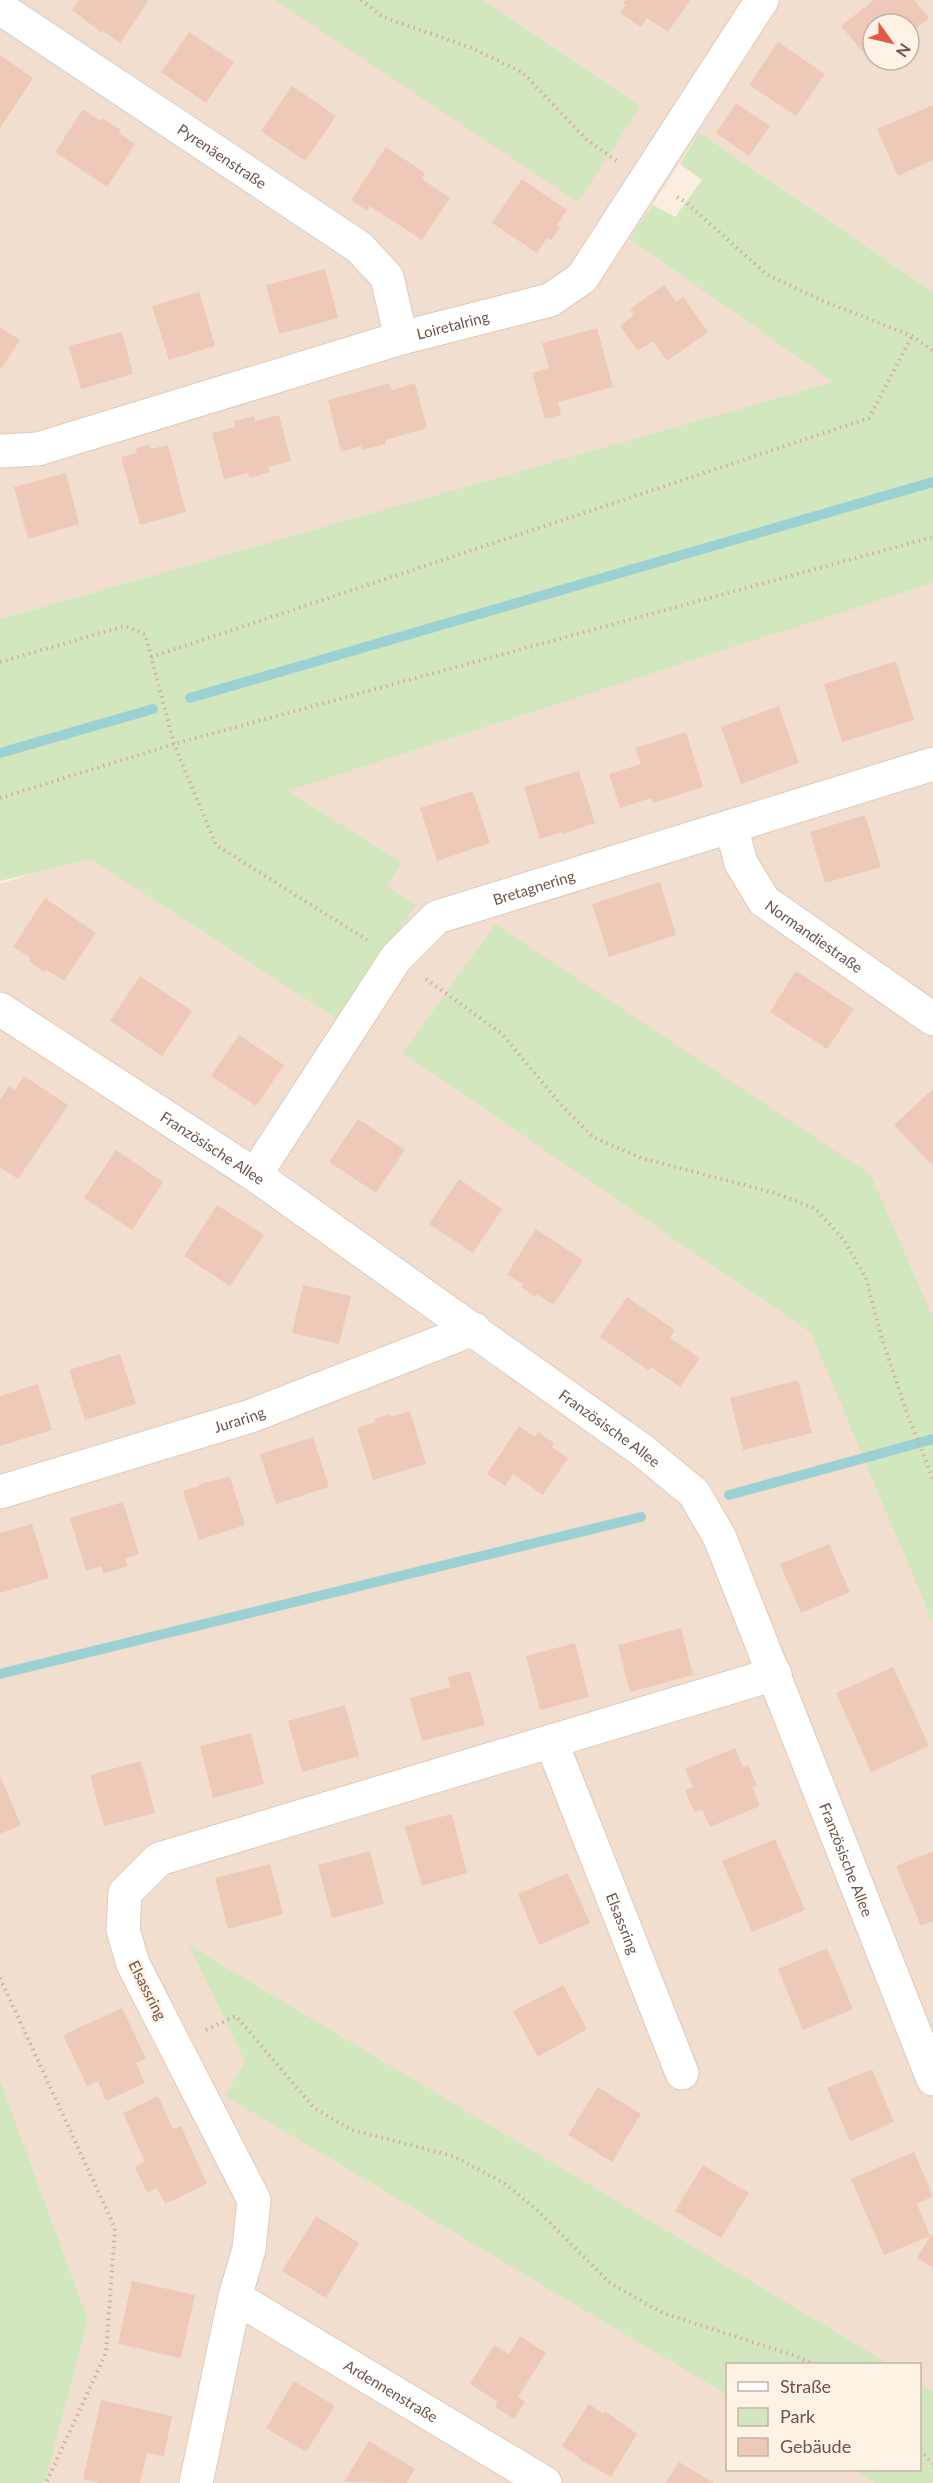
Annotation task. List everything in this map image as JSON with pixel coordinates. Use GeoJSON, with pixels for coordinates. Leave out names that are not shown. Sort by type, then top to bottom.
{"type":"FeatureCollection","features":[{"type":"Feature","properties":{"kind":"street","name":"Loiretalring"},"geometry":{"type":"LineString","coordinates":[[0,452],[38,449],[401,338],[550,300],[582,279],[762,0]]}},
{"type":"Feature","properties":{"kind":"street","name":"Pyrenäenstraße"},"geometry":{"type":"LineString","coordinates":[[0,8],[359,247],[387,277],[401,338]]}},
{"type":"Feature","properties":{"kind":"street","name":"Bretagnering"},"geometry":{"type":"LineString","coordinates":[[255,1175],[396,958],[437,917],[933,764]]}},
{"type":"Feature","properties":{"kind":"street","name":"Normandiestraße"},"geometry":{"type":"LineString","coordinates":[[731,825],[741,862],[764,901],[933,1019]]}},
{"type":"Feature","properties":{"kind":"street","name":"Französische Allee"},"geometry":{"type":"LineString","coordinates":[[0,1009],[255,1175],[643,1451],[694,1493],[720,1538],[933,2079]]}},
{"type":"Feature","properties":{"kind":"street","name":"Juraring"},"geometry":{"type":"LineString","coordinates":[[0,1492],[250,1416],[474,1329]]}},
{"type":"Feature","properties":{"kind":"street","name":"Elsassring"},"geometry":{"type":"LineString","coordinates":[[196,2483],[236,2297],[249,2249],[254,2200],[133,1964],[123,1930],[124,1893],[159,1860],[775,1674]]}},
{"type":"Feature","properties":{"kind":"street","name":"Elsassring"},"geometry":{"type":"LineString","coordinates":[[551,1741],[682,2073]]}},
{"type":"Feature","properties":{"kind":"street","name":"Ardennenstraße"},"geometry":{"type":"LineString","coordinates":[[236,2297],[545,2483]]}},
{"type":"Feature","properties":{"kind":"path"},"geometry":{"type":"LineString","coordinates":[[360,0],[383,17],[472,48],[522,72],[586,139],[609,156],[687,202],[766,274],[821,300],[912,336],[933,351]]}},
{"type":"Feature","properties":{"kind":"path"},"geometry":{"type":"LineString","coordinates":[[151,657],[869,418],[912,336]]}},
{"type":"Feature","properties":{"kind":"path"},"geometry":{"type":"LineString","coordinates":[[0,798],[174,744],[933,537]]}},
{"type":"Feature","properties":{"kind":"path"},"geometry":{"type":"LineString","coordinates":[[0,662],[125,626],[145,634],[174,744],[216,844],[396,958],[501,1033],[563,1107],[593,1137],[641,1158],[775,1193],[816,1209],[844,1240],[866,1278],[881,1336],[907,1413],[933,1479]]}},
{"type":"Feature","properties":{"kind":"path"},"geometry":{"type":"LineString","coordinates":[[0,1978],[115,2228],[106,2353],[46,2483]]}},
{"type":"Feature","properties":{"kind":"path"},"geometry":{"type":"LineString","coordinates":[[176,2045],[237,2016],[314,2108],[352,2130],[453,2156],[504,2183],[535,2208],[610,2283],[663,2313],[796,2356],[811,2363]]}},
{"type":"Feature","properties":{"kind":"path"},"geometry":{"type":"LineString","coordinates":[[921,2451],[933,2464]]}},
{"type":"Feature","properties":{"kind":"shaded area"},"geometry":{"type":"Polygon","coordinates":[[[0,0],[933,0],[933,292],[699,132],[631,239],[834,382],[0,619],[0,0]]]}},
{"type":"Feature","properties":{"kind":"shaded area"},"geometry":{"type":"Polygon","coordinates":[[[933,583],[933,2483],[45,2483],[88,2320],[0,2080],[0,884],[933,583]]]}},
{"type":"Feature","properties":{"kind":"green space"},"geometry":{"type":"Polygon","coordinates":[[[275,0],[483,0],[641,106],[578,202],[275,0]]]}},
{"type":"Feature","properties":{"kind":"green space"},"geometry":{"type":"Polygon","coordinates":[[[699,132],[933,292],[933,583],[288,791],[402,863],[387,886],[416,905],[337,1019],[91,859],[0,881],[0,619],[833,382],[630,239],[653,205],[675,217],[702,180],[680,164],[699,132]]]}},
{"type":"Feature","properties":{"kind":"green space"},"geometry":{"type":"Polygon","coordinates":[[[495,924],[871,1175],[933,1318],[933,1623],[811,1333],[403,1053],[495,924]]]}},
{"type":"Feature","properties":{"kind":"green space"},"geometry":{"type":"Polygon","coordinates":[[[189,1945],[887,2363],[726,2363],[726,2394],[225,2096],[245,2062],[189,1945]]]}},
{"type":"Feature","properties":{"kind":"green space"},"geometry":{"type":"Polygon","coordinates":[[[0,2080],[88,2320],[45,2483],[0,2483],[0,2080]]]}},
{"type":"Feature","properties":{"kind":"green space"},"geometry":{"type":"Polygon","coordinates":[[[921,2384],[933,2391],[933,2483],[876,2483],[855,2471],[921,2471],[921,2384]]]}},
{"type":"Feature","properties":{"kind":"building"},"geometry":{"type":"Polygon","coordinates":[[[79,0],[148,1],[120,43],[103,31],[102,33],[72,10],[79,0]]]}},
{"type":"Feature","properties":{"kind":"building"},"geometry":{"type":"Polygon","coordinates":[[[625,0],[690,0],[668,32],[647,18],[641,27],[620,13],[626,5],[623,3],[625,0]]]}},
{"type":"Feature","properties":{"kind":"building"},"geometry":{"type":"Polygon","coordinates":[[[874,0],[914,0],[929,18],[921,25],[921,12],[861,12],[861,50],[841,26],[874,0]]]}},
{"type":"Feature","properties":{"kind":"building"},"geometry":{"type":"Polygon","coordinates":[[[189,32],[234,62],[206,103],[161,72],[189,32]]]}},
{"type":"Feature","properties":{"kind":"building"},"geometry":{"type":"Polygon","coordinates":[[[778,42],[825,74],[796,116],[749,85],[778,42]]]}},
{"type":"Feature","properties":{"kind":"building"},"geometry":{"type":"Polygon","coordinates":[[[0,55],[33,78],[0,128],[0,55]]]}},
{"type":"Feature","properties":{"kind":"building"},"geometry":{"type":"Polygon","coordinates":[[[292,86],[336,116],[305,161],[261,131],[292,86]]]}},
{"type":"Feature","properties":{"kind":"building"},"geometry":{"type":"Polygon","coordinates":[[[736,103],[770,126],[749,156],[716,133],[736,103]]]}},
{"type":"Feature","properties":{"kind":"building"},"geometry":{"type":"Polygon","coordinates":[[[933,105],[933,160],[898,176],[877,129],[933,105]]]}},
{"type":"Feature","properties":{"kind":"building"},"geometry":{"type":"Polygon","coordinates":[[[83,109],[100,121],[102,118],[121,130],[119,133],[135,144],[107,187],[55,152],[83,109]]]}},
{"type":"Feature","properties":{"kind":"building"},"geometry":{"type":"Polygon","coordinates":[[[386,147],[425,173],[422,179],[450,198],[422,240],[370,206],[367,211],[351,200],[386,147]]]}},
{"type":"Feature","properties":{"kind":"building"},"geometry":{"type":"Polygon","coordinates":[[[522,179],[567,210],[557,225],[560,228],[551,240],[547,238],[537,253],[492,223],[522,179]]]}},
{"type":"Feature","properties":{"kind":"building"},"geometry":{"type":"Polygon","coordinates":[[[325,269],[338,318],[279,334],[266,285],[325,269]]]}},
{"type":"Feature","properties":{"kind":"building"},"geometry":{"type":"Polygon","coordinates":[[[664,285],[676,302],[683,297],[708,332],[667,361],[653,341],[638,351],[620,326],[634,315],[630,309],[664,285]]]}},
{"type":"Feature","properties":{"kind":"building"},"geometry":{"type":"Polygon","coordinates":[[[199,292],[215,346],[169,360],[152,306],[199,292]]]}},
{"type":"Feature","properties":{"kind":"building"},"geometry":{"type":"Polygon","coordinates":[[[0,327],[20,340],[0,370],[0,327]]]}},
{"type":"Feature","properties":{"kind":"building"},"geometry":{"type":"Polygon","coordinates":[[[597,328],[613,387],[558,402],[561,415],[545,419],[532,373],[549,368],[542,343],[597,328]]]}},
{"type":"Feature","properties":{"kind":"building"},"geometry":{"type":"Polygon","coordinates":[[[122,332],[133,374],[81,389],[69,346],[122,332]]]}},
{"type":"Feature","properties":{"kind":"building"},"geometry":{"type":"Polygon","coordinates":[[[389,383],[392,390],[415,383],[427,428],[385,440],[386,444],[362,450],[361,446],[341,452],[328,400],[389,383]]]}},
{"type":"Feature","properties":{"kind":"building"},"geometry":{"type":"Polygon","coordinates":[[[279,415],[291,461],[268,467],[270,472],[249,478],[248,473],[224,479],[212,433],[235,427],[234,421],[254,416],[255,421],[279,415]]]}},
{"type":"Feature","properties":{"kind":"building"},"geometry":{"type":"Polygon","coordinates":[[[149,445],[151,449],[168,445],[186,512],[140,525],[121,457],[137,453],[136,448],[149,445]]]}},
{"type":"Feature","properties":{"kind":"building"},"geometry":{"type":"Polygon","coordinates":[[[66,473],[79,524],[28,539],[14,487],[66,473]]]}},
{"type":"Feature","properties":{"kind":"building"},"geometry":{"type":"Polygon","coordinates":[[[896,661],[914,720],[842,742],[824,684],[896,661]]]}},
{"type":"Feature","properties":{"kind":"building"},"geometry":{"type":"Polygon","coordinates":[[[779,706],[799,763],[741,784],[721,727],[779,706]]]}},
{"type":"Feature","properties":{"kind":"building"},"geometry":{"type":"Polygon","coordinates":[[[686,732],[703,787],[653,803],[651,798],[620,808],[609,774],[641,764],[635,748],[686,732]]]}},
{"type":"Feature","properties":{"kind":"building"},"geometry":{"type":"Polygon","coordinates":[[[579,771],[595,823],[540,839],[524,787],[579,771]]]}},
{"type":"Feature","properties":{"kind":"building"},"geometry":{"type":"Polygon","coordinates":[[[473,791],[490,843],[437,861],[420,808],[473,791]]]}},
{"type":"Feature","properties":{"kind":"building"},"geometry":{"type":"Polygon","coordinates":[[[865,815],[881,867],[825,883],[810,832],[865,815]]]}},
{"type":"Feature","properties":{"kind":"building"},"geometry":{"type":"Polygon","coordinates":[[[660,882],[676,935],[609,957],[592,904],[660,882]]]}},
{"type":"Feature","properties":{"kind":"building"},"geometry":{"type":"Polygon","coordinates":[[[45,898],[96,933],[64,981],[46,969],[44,972],[29,961],[31,958],[13,947],[45,898]]]}},
{"type":"Feature","properties":{"kind":"building"},"geometry":{"type":"Polygon","coordinates":[[[796,971],[854,1009],[827,1049],[770,1012],[796,971]]]}},
{"type":"Feature","properties":{"kind":"building"},"geometry":{"type":"Polygon","coordinates":[[[140,976],[192,1011],[162,1056],[110,1021],[140,976]]]}},
{"type":"Feature","properties":{"kind":"building"},"geometry":{"type":"Polygon","coordinates":[[[239,1035],[284,1065],[256,1106],[211,1076],[239,1035]]]}},
{"type":"Feature","properties":{"kind":"building"},"geometry":{"type":"Polygon","coordinates":[[[24,1076],[68,1105],[18,1179],[0,1167],[0,1100],[9,1086],[15,1090],[24,1076]]]}},
{"type":"Feature","properties":{"kind":"building"},"geometry":{"type":"Polygon","coordinates":[[[933,1089],[933,1162],[931,1164],[894,1125],[933,1089]]]}},
{"type":"Feature","properties":{"kind":"building"},"geometry":{"type":"Polygon","coordinates":[[[358,1119],[405,1150],[376,1193],[329,1162],[358,1119]]]}},
{"type":"Feature","properties":{"kind":"building"},"geometry":{"type":"Polygon","coordinates":[[[116,1150],[163,1182],[132,1230],[84,1198],[116,1150]]]}},
{"type":"Feature","properties":{"kind":"building"},"geometry":{"type":"Polygon","coordinates":[[[459,1179],[502,1209],[473,1253],[429,1224],[459,1179]]]}},
{"type":"Feature","properties":{"kind":"building"},"geometry":{"type":"Polygon","coordinates":[[[217,1205],[264,1235],[230,1286],[184,1256],[217,1205]]]}},
{"type":"Feature","properties":{"kind":"building"},"geometry":{"type":"Polygon","coordinates":[[[536,1229],[583,1260],[553,1305],[537,1294],[535,1297],[521,1287],[523,1284],[507,1274],[536,1229]]]}},
{"type":"Feature","properties":{"kind":"building"},"geometry":{"type":"Polygon","coordinates":[[[303,1285],[351,1296],[339,1344],[292,1333],[303,1285]]]}},
{"type":"Feature","properties":{"kind":"building"},"geometry":{"type":"Polygon","coordinates":[[[627,1297],[675,1330],[670,1338],[700,1358],[680,1387],[651,1367],[648,1370],[600,1337],[627,1297]]]}},
{"type":"Feature","properties":{"kind":"building"},"geometry":{"type":"Polygon","coordinates":[[[120,1354],[136,1404],[85,1420],[69,1370],[120,1354]]]}},
{"type":"Feature","properties":{"kind":"building"},"geometry":{"type":"Polygon","coordinates":[[[798,1380],[812,1433],[743,1450],[730,1398],[798,1380]]]}},
{"type":"Feature","properties":{"kind":"building"},"geometry":{"type":"Polygon","coordinates":[[[38,1384],[52,1430],[0,1446],[0,1396],[38,1384]]]}},
{"type":"Feature","properties":{"kind":"building"},"geometry":{"type":"Polygon","coordinates":[[[410,1411],[426,1464],[373,1480],[357,1428],[389,1414],[390,1417],[410,1411]]]}},
{"type":"Feature","properties":{"kind":"building"},"geometry":{"type":"Polygon","coordinates":[[[519,1426],[535,1437],[538,1432],[554,1443],[552,1447],[568,1458],[543,1495],[513,1474],[505,1486],[487,1474],[519,1426]]]}},
{"type":"Feature","properties":{"kind":"building"},"geometry":{"type":"Polygon","coordinates":[[[313,1437],[329,1487],[276,1504],[260,1454],[313,1437]]]}},
{"type":"Feature","properties":{"kind":"building"},"geometry":{"type":"Polygon","coordinates":[[[230,1477],[245,1525],[199,1540],[183,1491],[199,1486],[199,1484],[230,1477]]]}},
{"type":"Feature","properties":{"kind":"building"},"geometry":{"type":"Polygon","coordinates":[[[123,1502],[139,1554],[125,1559],[128,1566],[103,1574],[101,1566],[86,1571],[70,1518],[123,1502]]]}},
{"type":"Feature","properties":{"kind":"building"},"geometry":{"type":"Polygon","coordinates":[[[32,1524],[49,1578],[0,1593],[0,1533],[32,1524]]]}},
{"type":"Feature","properties":{"kind":"building"},"geometry":{"type":"Polygon","coordinates":[[[829,1544],[850,1592],[801,1613],[780,1564],[829,1544]]]}},
{"type":"Feature","properties":{"kind":"building"},"geometry":{"type":"Polygon","coordinates":[[[681,1628],[693,1675],[630,1692],[618,1645],[681,1628]]]}},
{"type":"Feature","properties":{"kind":"building"},"geometry":{"type":"Polygon","coordinates":[[[575,1643],[589,1697],[540,1710],[526,1656],[575,1643]]]}},
{"type":"Feature","properties":{"kind":"building"},"geometry":{"type":"Polygon","coordinates":[[[893,1667],[929,1746],[871,1772],[836,1693],[893,1667]]]}},
{"type":"Feature","properties":{"kind":"building"},"geometry":{"type":"Polygon","coordinates":[[[470,1671],[485,1725],[422,1741],[410,1698],[451,1687],[448,1677],[470,1671]]]}},
{"type":"Feature","properties":{"kind":"building"},"geometry":{"type":"Polygon","coordinates":[[[345,1705],[359,1756],[302,1772],[288,1721],[345,1705]]]}},
{"type":"Feature","properties":{"kind":"building"},"geometry":{"type":"Polygon","coordinates":[[[251,1733],[264,1784],[213,1798],[200,1746],[251,1733]]]}},
{"type":"Feature","properties":{"kind":"building"},"geometry":{"type":"Polygon","coordinates":[[[735,1748],[743,1767],[748,1765],[757,1785],[752,1787],[760,1806],[710,1827],[702,1809],[694,1812],[685,1790],[693,1787],[685,1769],[735,1748]]]}},
{"type":"Feature","properties":{"kind":"building"},"geometry":{"type":"Polygon","coordinates":[[[141,1761],[155,1813],[104,1826],[90,1775],[141,1761]]]}},
{"type":"Feature","properties":{"kind":"building"},"geometry":{"type":"Polygon","coordinates":[[[0,1776],[21,1825],[0,1834],[0,1776]]]}},
{"type":"Feature","properties":{"kind":"building"},"geometry":{"type":"Polygon","coordinates":[[[452,1814],[467,1873],[422,1886],[405,1826],[452,1814]]]}},
{"type":"Feature","properties":{"kind":"building"},"geometry":{"type":"Polygon","coordinates":[[[775,1839],[805,1910],[752,1932],[722,1861],[775,1839]]]}},
{"type":"Feature","properties":{"kind":"building"},"geometry":{"type":"Polygon","coordinates":[[[370,1851],[384,1904],[332,1918],[318,1865],[370,1851]]]}},
{"type":"Feature","properties":{"kind":"building"},"geometry":{"type":"Polygon","coordinates":[[[933,1851],[933,1921],[921,1926],[896,1866],[933,1851]]]}},
{"type":"Feature","properties":{"kind":"building"},"geometry":{"type":"Polygon","coordinates":[[[270,1864],[283,1914],[228,1929],[215,1878],[270,1864]]]}},
{"type":"Feature","properties":{"kind":"building"},"geometry":{"type":"Polygon","coordinates":[[[568,1873],[590,1923],[539,1945],[518,1894],[568,1873]]]}},
{"type":"Feature","properties":{"kind":"building"},"geometry":{"type":"Polygon","coordinates":[[[827,1948],[853,2009],[803,2030],[778,1969],[827,1948]]]}},
{"type":"Feature","properties":{"kind":"building"},"geometry":{"type":"Polygon","coordinates":[[[563,1985],[587,2029],[538,2057],[513,2011],[563,1985]]]}},
{"type":"Feature","properties":{"kind":"building"},"geometry":{"type":"Polygon","coordinates":[[[122,2008],[146,2059],[136,2063],[145,2083],[106,2101],[98,2081],[87,2086],[63,2035],[122,2008]]]}},
{"type":"Feature","properties":{"kind":"building"},"geometry":{"type":"Polygon","coordinates":[[[872,2069],[894,2122],[850,2141],[827,2088],[872,2069]]]}},
{"type":"Feature","properties":{"kind":"building"},"geometry":{"type":"Polygon","coordinates":[[[598,2087],[641,2114],[612,2162],[568,2135],[598,2087]]]}},
{"type":"Feature","properties":{"kind":"building"},"geometry":{"type":"Polygon","coordinates":[[[158,2096],[173,2129],[181,2126],[207,2184],[165,2204],[157,2188],[147,2193],[135,2167],[145,2162],[123,2113],[158,2096]]]}},
{"type":"Feature","properties":{"kind":"building"},"geometry":{"type":"Polygon","coordinates":[[[914,2152],[933,2196],[917,2204],[930,2236],[884,2255],[851,2179],[914,2152]]]}},
{"type":"Feature","properties":{"kind":"building"},"geometry":{"type":"Polygon","coordinates":[[[703,2165],[749,2193],[721,2238],[675,2211],[703,2165]]]}},
{"type":"Feature","properties":{"kind":"building"},"geometry":{"type":"Polygon","coordinates":[[[316,2216],[359,2243],[326,2298],[282,2271],[316,2216]]]}},
{"type":"Feature","properties":{"kind":"building"},"geometry":{"type":"Polygon","coordinates":[[[933,2235],[933,2268],[917,2258],[930,2236],[933,2235]]]}},
{"type":"Feature","properties":{"kind":"building"},"geometry":{"type":"Polygon","coordinates":[[[132,2281],[195,2295],[181,2358],[118,2344],[132,2281]]]}},
{"type":"Feature","properties":{"kind":"building"},"geometry":{"type":"Polygon","coordinates":[[[520,2336],[546,2353],[518,2397],[525,2402],[514,2419],[495,2407],[498,2402],[470,2384],[494,2345],[509,2354],[520,2336]]]}},
{"type":"Feature","properties":{"kind":"building"},"geometry":{"type":"Polygon","coordinates":[[[294,2381],[335,2406],[306,2452],[266,2428],[294,2381]]]}},
{"type":"Feature","properties":{"kind":"building"},"geometry":{"type":"Polygon","coordinates":[[[101,2400],[172,2416],[164,2456],[147,2453],[140,2483],[99,2483],[83,2479],[101,2400]]]}},
{"type":"Feature","properties":{"kind":"building"},"geometry":{"type":"Polygon","coordinates":[[[589,2404],[603,2414],[605,2411],[637,2434],[611,2477],[579,2459],[562,2446],[589,2404]]]}},
{"type":"Feature","properties":{"kind":"building"},"geometry":{"type":"Polygon","coordinates":[[[369,2441],[415,2469],[406,2483],[344,2482],[369,2441]]]}},
{"type":"Feature","properties":{"kind":"building"},"geometry":{"type":"Polygon","coordinates":[[[679,2462],[714,2483],[666,2483],[679,2462]]]}},
{"type":"Feature","properties":{"kind":"waterway"},"geometry":{"type":"LineString","coordinates":[[190,698],[933,482]]}},
{"type":"Feature","properties":{"kind":"waterway"},"geometry":{"type":"LineString","coordinates":[[0,753],[153,709]]}},
{"type":"Feature","properties":{"kind":"waterway"},"geometry":{"type":"LineString","coordinates":[[729,1495],[933,1439]]}},
{"type":"Feature","properties":{"kind":"waterway"},"geometry":{"type":"LineString","coordinates":[[0,1674],[641,1517]]}}]}
